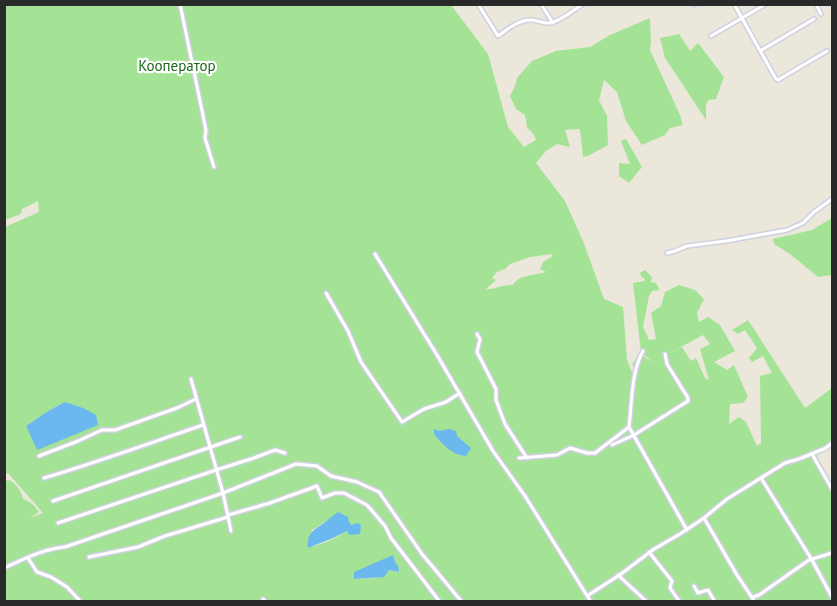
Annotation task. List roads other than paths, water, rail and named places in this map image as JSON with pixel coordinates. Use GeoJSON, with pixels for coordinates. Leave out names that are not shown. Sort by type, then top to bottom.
{"type":"FeatureCollection","features":[{"type":"Feature","properties":{"kind":"street"},"geometry":{"type":"LineString","coordinates":[[180,4],[206,130],[205,138],[214,167]]}},
{"type":"Feature","properties":{"kind":"street"},"geometry":{"type":"LineString","coordinates":[[478,4],[498,36],[524,21],[553,23],[583,4]]}},
{"type":"Feature","properties":{"kind":"street"},"geometry":{"type":"LineString","coordinates":[[542,4],[553,23]]}},
{"type":"Feature","properties":{"kind":"street"},"geometry":{"type":"LineString","coordinates":[[734,4],[776,79],[778,80],[826,51]]}},
{"type":"Feature","properties":{"kind":"street"},"geometry":{"type":"LineString","coordinates":[[711,36],[766,4]]}},
{"type":"Feature","properties":{"kind":"street"},"geometry":{"type":"LineString","coordinates":[[816,4],[821,14]]}},
{"type":"Feature","properties":{"kind":"street"},"geometry":{"type":"LineString","coordinates":[[760,51],[814,20]]}},
{"type":"Feature","properties":{"kind":"street"},"geometry":{"type":"LineString","coordinates":[[667,253],[687,246],[787,230],[802,223],[832,199]]}},
{"type":"Feature","properties":{"kind":"street"},"geometry":{"type":"LineString","coordinates":[[375,254],[460,393],[493,452],[525,496],[591,602]]}},
{"type":"Feature","properties":{"kind":"street"},"geometry":{"type":"LineString","coordinates":[[326,293],[348,331],[361,362],[402,422],[460,393]]}},
{"type":"Feature","properties":{"kind":"street"},"geometry":{"type":"LineString","coordinates":[[477,334],[480,339],[477,352],[496,388],[496,400],[505,424],[527,458]]}},
{"type":"Feature","properties":{"kind":"street"},"geometry":{"type":"LineString","coordinates":[[644,351],[635,371],[629,427],[687,530]]}},
{"type":"Feature","properties":{"kind":"street"},"geometry":{"type":"LineString","coordinates":[[612,446],[688,401],[667,364],[665,354]]}},
{"type":"Feature","properties":{"kind":"street"},"geometry":{"type":"LineString","coordinates":[[191,379],[223,493],[231,531]]}},
{"type":"Feature","properties":{"kind":"street"},"geometry":{"type":"LineString","coordinates":[[39,456],[102,430],[116,430],[196,399]]}},
{"type":"Feature","properties":{"kind":"street"},"geometry":{"type":"LineString","coordinates":[[44,478],[119,455],[203,425]]}},
{"type":"Feature","properties":{"kind":"street"},"geometry":{"type":"LineString","coordinates":[[519,458],[557,455],[570,448],[596,453],[629,427]]}},
{"type":"Feature","properties":{"kind":"street"},"geometry":{"type":"LineString","coordinates":[[53,501],[240,437]]}},
{"type":"Feature","properties":{"kind":"street"},"geometry":{"type":"LineString","coordinates":[[587,596],[649,552],[687,530],[727,499],[785,463],[812,454],[832,443]]}},
{"type":"Feature","properties":{"kind":"street"},"geometry":{"type":"LineString","coordinates":[[58,523],[275,450],[285,453]]}},
{"type":"Feature","properties":{"kind":"street"},"geometry":{"type":"LineString","coordinates":[[812,454],[832,489]]}},
{"type":"Feature","properties":{"kind":"street"},"geometry":{"type":"LineString","coordinates":[[4,568],[55,548],[65,547],[223,493],[296,464],[317,466],[331,476],[357,482],[379,492],[422,554],[462,602]]}},
{"type":"Feature","properties":{"kind":"street"},"geometry":{"type":"LineString","coordinates":[[761,478],[832,597]]}},
{"type":"Feature","properties":{"kind":"street"},"geometry":{"type":"LineString","coordinates":[[89,557],[138,547],[317,486],[322,498],[334,493],[344,493],[367,505],[440,602]]}},
{"type":"Feature","properties":{"kind":"street"},"geometry":{"type":"LineString","coordinates":[[704,518],[737,575],[754,599],[812,560],[832,553]]}},
{"type":"Feature","properties":{"kind":"street"},"geometry":{"type":"LineString","coordinates":[[649,552],[672,581],[670,588],[680,602]]}},
{"type":"Feature","properties":{"kind":"street"},"geometry":{"type":"LineString","coordinates":[[28,558],[37,572],[67,586],[81,602]]}},
{"type":"Feature","properties":{"kind":"street"},"geometry":{"type":"LineString","coordinates":[[618,575],[647,602]]}},
{"type":"Feature","properties":{"kind":"street"},"geometry":{"type":"LineString","coordinates":[[694,586],[698,593],[708,590],[715,602]]}},
{"type":"Feature","properties":{"kind":"water"},"geometry":{"type":"Polygon","coordinates":[[[65,402],[96,415],[98,425],[37,450],[26,426],[65,402]]]}},
{"type":"Feature","properties":{"kind":"water"},"geometry":{"type":"Polygon","coordinates":[[[434,429],[456,431],[457,436],[471,448],[466,456],[448,449],[434,434],[434,429]]]}},
{"type":"Feature","properties":{"kind":"water"},"geometry":{"type":"Polygon","coordinates":[[[338,512],[348,517],[351,525],[358,523],[361,525],[360,534],[349,535],[347,531],[308,548],[311,533],[338,512]]]}},
{"type":"Feature","properties":{"kind":"water"},"geometry":{"type":"Polygon","coordinates":[[[393,555],[399,572],[389,570],[384,577],[354,579],[354,572],[393,555]]]}},
{"type":"Feature","properties":{"kind":"park label","name":"Кооператор"},"geometry":{"type":"Point","coordinates":[177,67]}}]}
